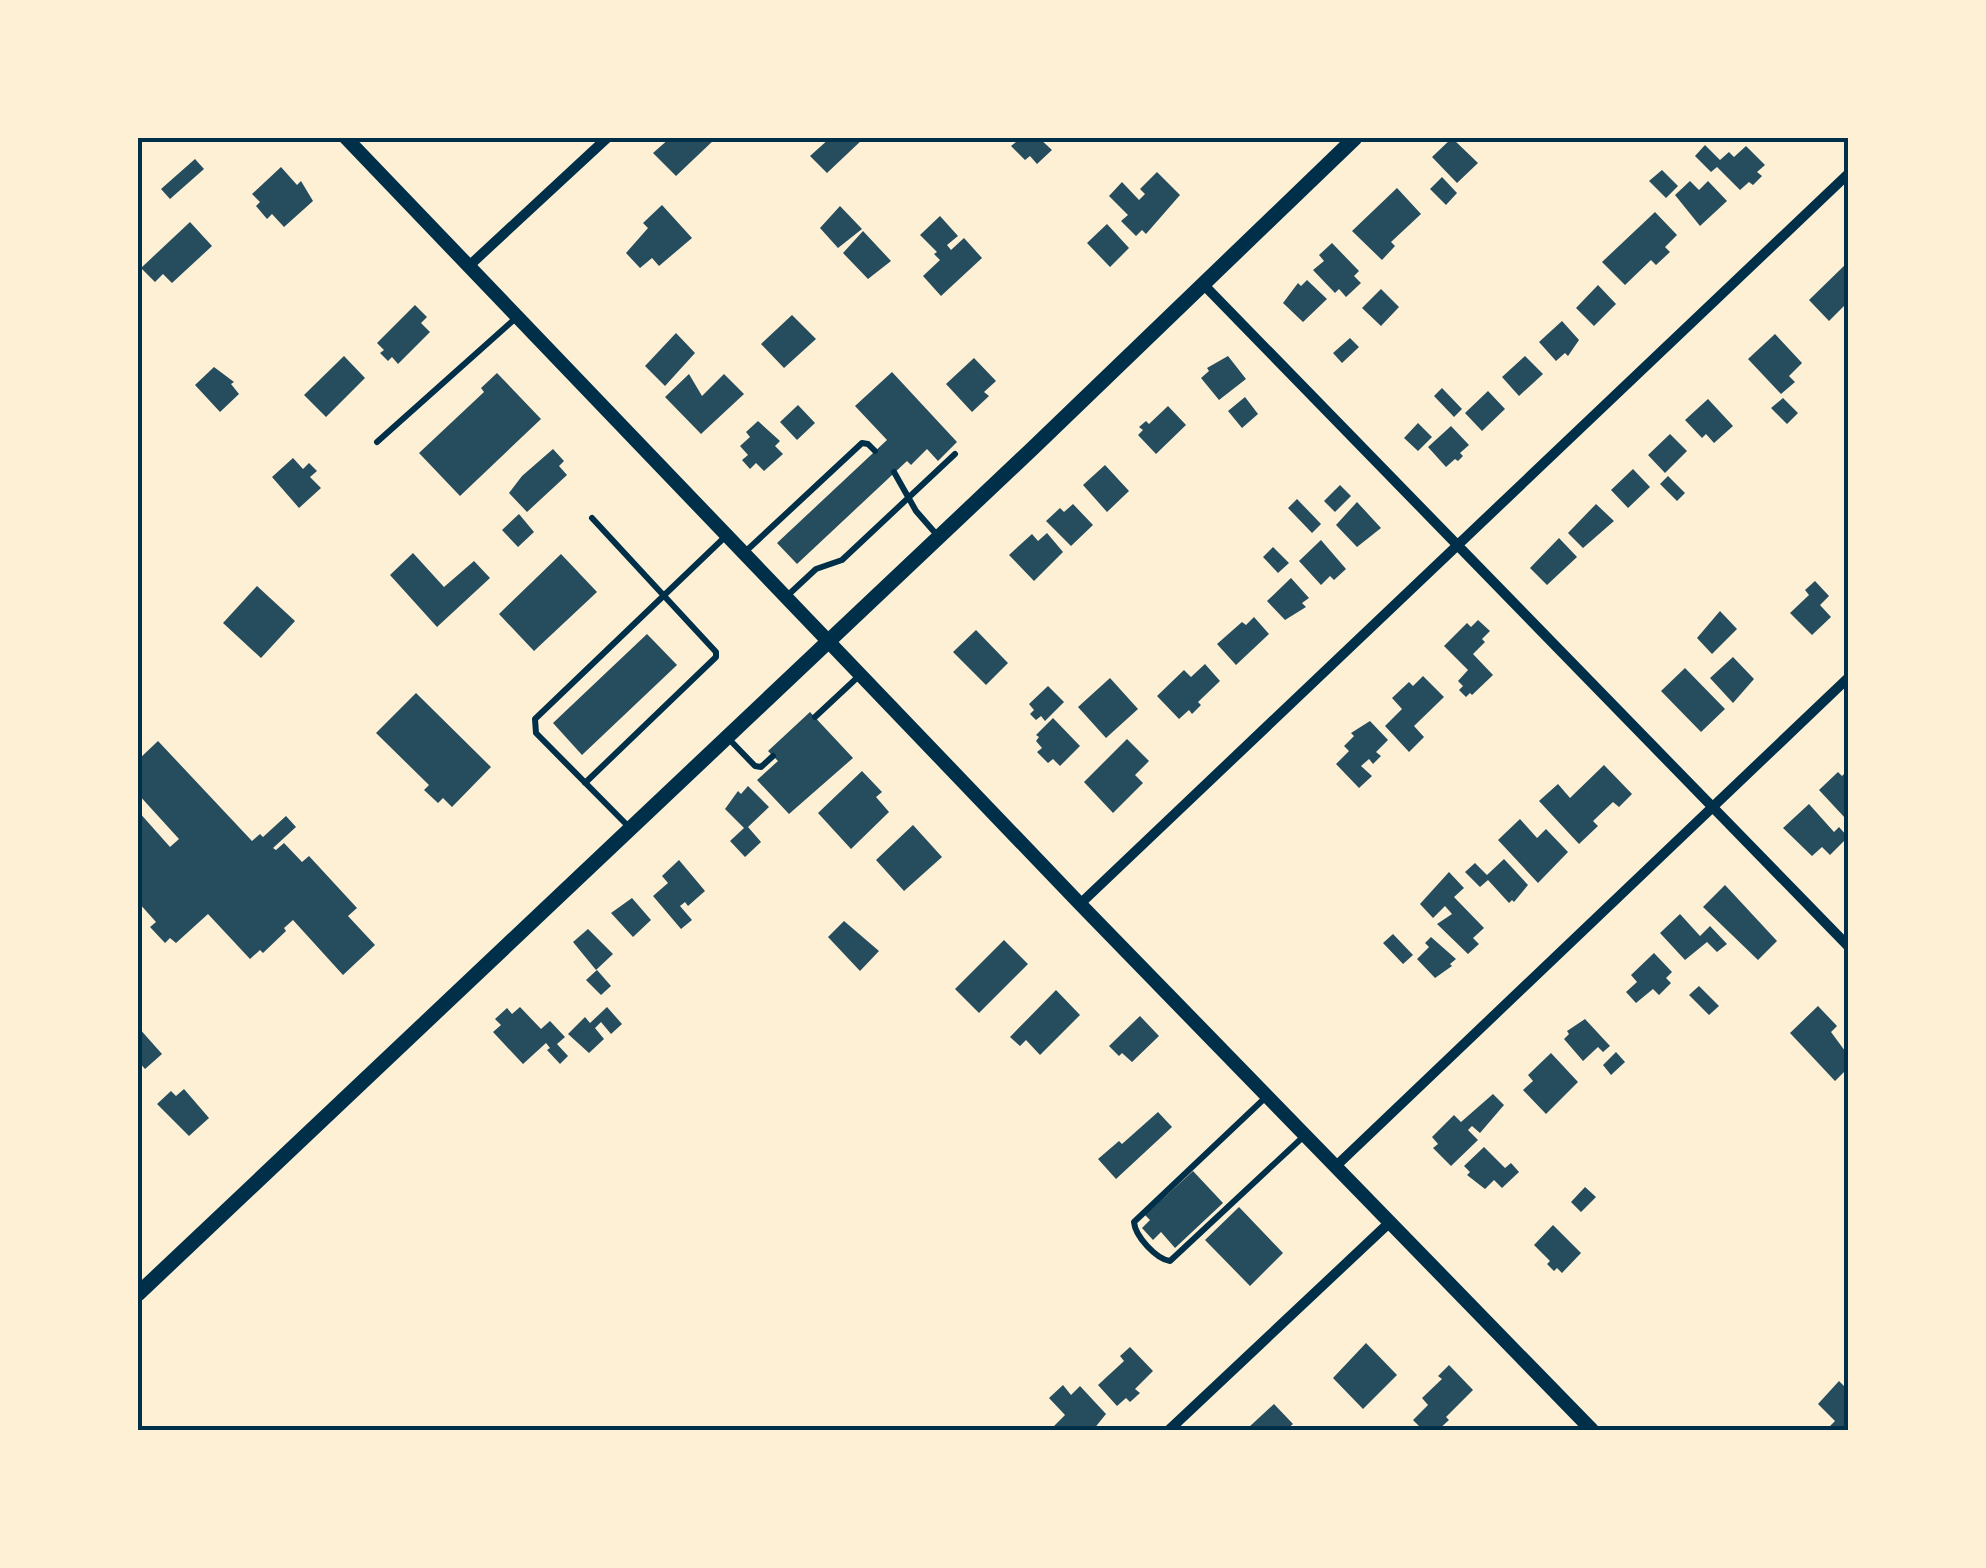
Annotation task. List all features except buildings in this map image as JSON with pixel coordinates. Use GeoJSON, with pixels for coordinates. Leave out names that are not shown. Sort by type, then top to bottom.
{"type":"FeatureCollection","features":[{"type":"Feature","properties":{"kind":"main road"},"geometry":{"type":"LineString","coordinates":[[138,1294],[1355,138]]}},
{"type":"Feature","properties":{"kind":"street"},"geometry":{"type":"LineString","coordinates":[[346,138],[1266,1097],[1592,1430]]}},
{"type":"Feature","properties":{"kind":"street"},"geometry":{"type":"LineString","coordinates":[[470,266],[607,138]]}},
{"type":"Feature","properties":{"kind":"street"},"geometry":{"type":"LineString","coordinates":[[1080,904],[1848,174]]}},
{"type":"Feature","properties":{"kind":"street"},"geometry":{"type":"LineString","coordinates":[[1202,284],[1848,946]]}},
{"type":"Feature","properties":{"kind":"street"},"geometry":{"type":"LineString","coordinates":[[1336,1167],[1848,678]]}},
{"type":"Feature","properties":{"kind":"street"},"geometry":{"type":"LineString","coordinates":[[1169,1430],[1389,1223]]}},
{"type":"Feature","properties":{"kind":"lane"},"geometry":{"type":"LineString","coordinates":[[377,442],[518,316]]}},
{"type":"Feature","properties":{"kind":"lane"},"geometry":{"type":"LineString","coordinates":[[744,553],[862,443],[875,451]]}},
{"type":"Feature","properties":{"kind":"lane"},"geometry":{"type":"LineString","coordinates":[[786,597],[816,569],[842,560],[955,454]]}},
{"type":"Feature","properties":{"kind":"lane"},"geometry":{"type":"LineString","coordinates":[[894,472],[938,536]]}},
{"type":"Feature","properties":{"kind":"lane"},"geometry":{"type":"LineString","coordinates":[[586,783],[716,657],[715,648],[592,518]]}},
{"type":"Feature","properties":{"kind":"lane"},"geometry":{"type":"LineString","coordinates":[[630,828],[536,733],[535,719],[728,535]]}},
{"type":"Feature","properties":{"kind":"lane"},"geometry":{"type":"LineString","coordinates":[[815,717],[861,675]]}},
{"type":"Feature","properties":{"kind":"lane"},"geometry":{"type":"LineString","coordinates":[[726,736],[755,766],[761,767],[773,756]]}},
{"type":"Feature","properties":{"kind":"lane"},"geometry":{"type":"LineString","coordinates":[[1266,1097],[1134,1222],[1134,1230],[1162,1260],[1170,1261],[1304,1136]]}}]}
